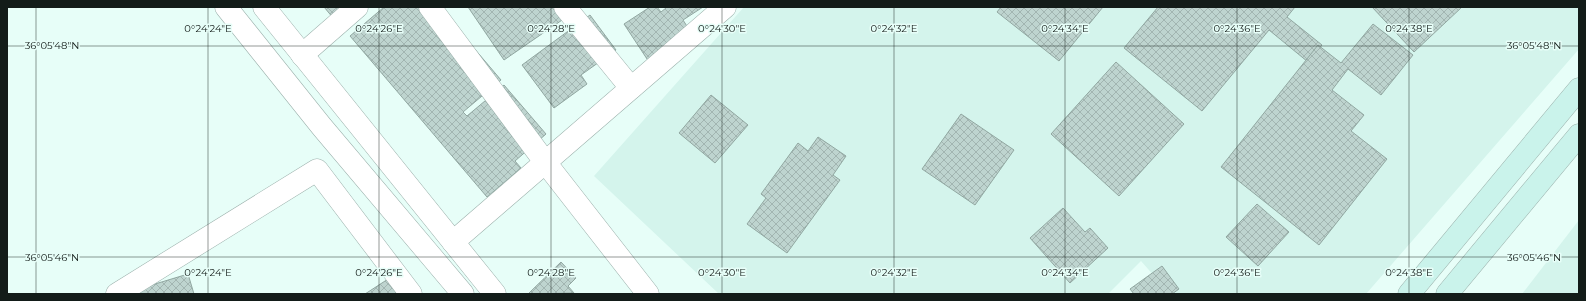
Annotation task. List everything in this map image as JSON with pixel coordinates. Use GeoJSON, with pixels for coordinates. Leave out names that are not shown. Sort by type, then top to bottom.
{"type":"FeatureCollection","features":[{"type":"Feature","properties":{"kind":"main road"},"geometry":{"type":"LineString","coordinates":[[1409,294],[1579,89]]}},
{"type":"Feature","properties":{"kind":"main road"},"geometry":{"type":"LineString","coordinates":[[1447,294],[1579,135]]}},
{"type":"Feature","properties":{"kind":"street"},"geometry":{"type":"LineString","coordinates":[[226,7],[343,152],[463,294]]}},
{"type":"Feature","properties":{"kind":"street"},"geometry":{"type":"LineString","coordinates":[[264,7],[495,294]]}},
{"type":"Feature","properties":{"kind":"street"},"geometry":{"type":"LineString","coordinates":[[302,55],[357,7]]}},
{"type":"Feature","properties":{"kind":"street"},"geometry":{"type":"LineString","coordinates":[[430,7],[545,162],[648,294]]}},
{"type":"Feature","properties":{"kind":"street"},"geometry":{"type":"LineString","coordinates":[[565,7],[631,88]]}},
{"type":"Feature","properties":{"kind":"street"},"geometry":{"type":"LineString","coordinates":[[453,242],[725,7]]}},
{"type":"Feature","properties":{"kind":"street"},"geometry":{"type":"LineString","coordinates":[[117,294],[317,170],[343,152]]}},
{"type":"Feature","properties":{"kind":"street"},"geometry":{"type":"LineString","coordinates":[[317,170],[411,294]]}},
{"type":"Feature","properties":{"kind":"shaded area"},"geometry":{"type":"Polygon","coordinates":[[[744,7],[1579,7],[1579,49],[1366,294],[1170,294],[1141,261],[1108,294],[719,294],[594,176],[744,7]]]}},
{"type":"Feature","properties":{"kind":"shaded area"},"geometry":{"type":"Polygon","coordinates":[[[1579,220],[1579,294],[1522,294],[1579,220]]]}},
{"type":"Feature","properties":{"kind":"building"},"geometry":{"type":"Polygon","coordinates":[[[324,7],[360,7],[339,25],[324,7]]]}},
{"type":"Feature","properties":{"kind":"building"},"geometry":{"type":"Polygon","coordinates":[[[384,7],[439,7],[501,80],[463,112],[467,116],[504,85],[546,134],[515,161],[521,168],[487,197],[350,36],[384,7]]]}},
{"type":"Feature","properties":{"kind":"building"},"geometry":{"type":"Polygon","coordinates":[[[468,7],[581,7],[504,60],[468,7]]]}},
{"type":"Feature","properties":{"kind":"building"},"geometry":{"type":"Polygon","coordinates":[[[650,7],[657,7],[661,12],[666,8],[665,7],[703,7],[683,20],[692,34],[649,62],[624,24],[650,7]]]}},
{"type":"Feature","properties":{"kind":"building"},"geometry":{"type":"Polygon","coordinates":[[[1001,7],[1103,7],[1059,61],[997,12],[1001,7]]]}},
{"type":"Feature","properties":{"kind":"building"},"geometry":{"type":"Polygon","coordinates":[[[1158,7],[1295,7],[1287,17],[1322,45],[1308,62],[1269,30],[1202,111],[1124,48],[1158,7]]]}},
{"type":"Feature","properties":{"kind":"building"},"geometry":{"type":"Polygon","coordinates":[[[1372,7],[1462,7],[1414,52],[1372,7]]]}},
{"type":"Feature","properties":{"kind":"building"},"geometry":{"type":"Polygon","coordinates":[[[590,15],[616,50],[581,75],[587,84],[554,108],[522,65],[590,15]]]}},
{"type":"Feature","properties":{"kind":"building"},"geometry":{"type":"Polygon","coordinates":[[[1373,24],[1413,55],[1381,95],[1348,69],[1332,90],[1364,115],[1351,131],[1387,159],[1319,245],[1221,167],[1318,45],[1341,63],[1373,24]]]}},
{"type":"Feature","properties":{"kind":"building"},"geometry":{"type":"Polygon","coordinates":[[[1116,62],[1184,124],[1119,196],[1051,134],[1116,62]]]}},
{"type":"Feature","properties":{"kind":"building"},"geometry":{"type":"Polygon","coordinates":[[[711,95],[748,125],[715,163],[679,133],[711,95]]]}},
{"type":"Feature","properties":{"kind":"building"},"geometry":{"type":"Polygon","coordinates":[[[961,114],[1014,150],[975,205],[922,169],[961,114]]]}},
{"type":"Feature","properties":{"kind":"building"},"geometry":{"type":"Polygon","coordinates":[[[818,137],[846,156],[833,175],[840,180],[787,253],[747,224],[766,198],[761,194],[798,143],[808,151],[818,137]]]}},
{"type":"Feature","properties":{"kind":"building"},"geometry":{"type":"Polygon","coordinates":[[[1257,204],[1289,232],[1258,266],[1226,237],[1257,204]]]}},
{"type":"Feature","properties":{"kind":"building"},"geometry":{"type":"Polygon","coordinates":[[[1063,208],[1085,232],[1090,228],[1108,248],[1070,283],[1030,238],[1063,208]]]}},
{"type":"Feature","properties":{"kind":"building"},"geometry":{"type":"Polygon","coordinates":[[[561,262],[576,278],[568,286],[574,293],[529,293],[561,262]]]}},
{"type":"Feature","properties":{"kind":"building"},"geometry":{"type":"Polygon","coordinates":[[[1162,266],[1179,289],[1172,294],[1134,294],[1130,289],[1162,266]]]}},
{"type":"Feature","properties":{"kind":"building"},"geometry":{"type":"Polygon","coordinates":[[[402,270],[417,294],[365,294],[402,270]]]}},
{"type":"Feature","properties":{"kind":"building"},"geometry":{"type":"Polygon","coordinates":[[[188,274],[194,294],[122,294],[188,274]]]}}]}
